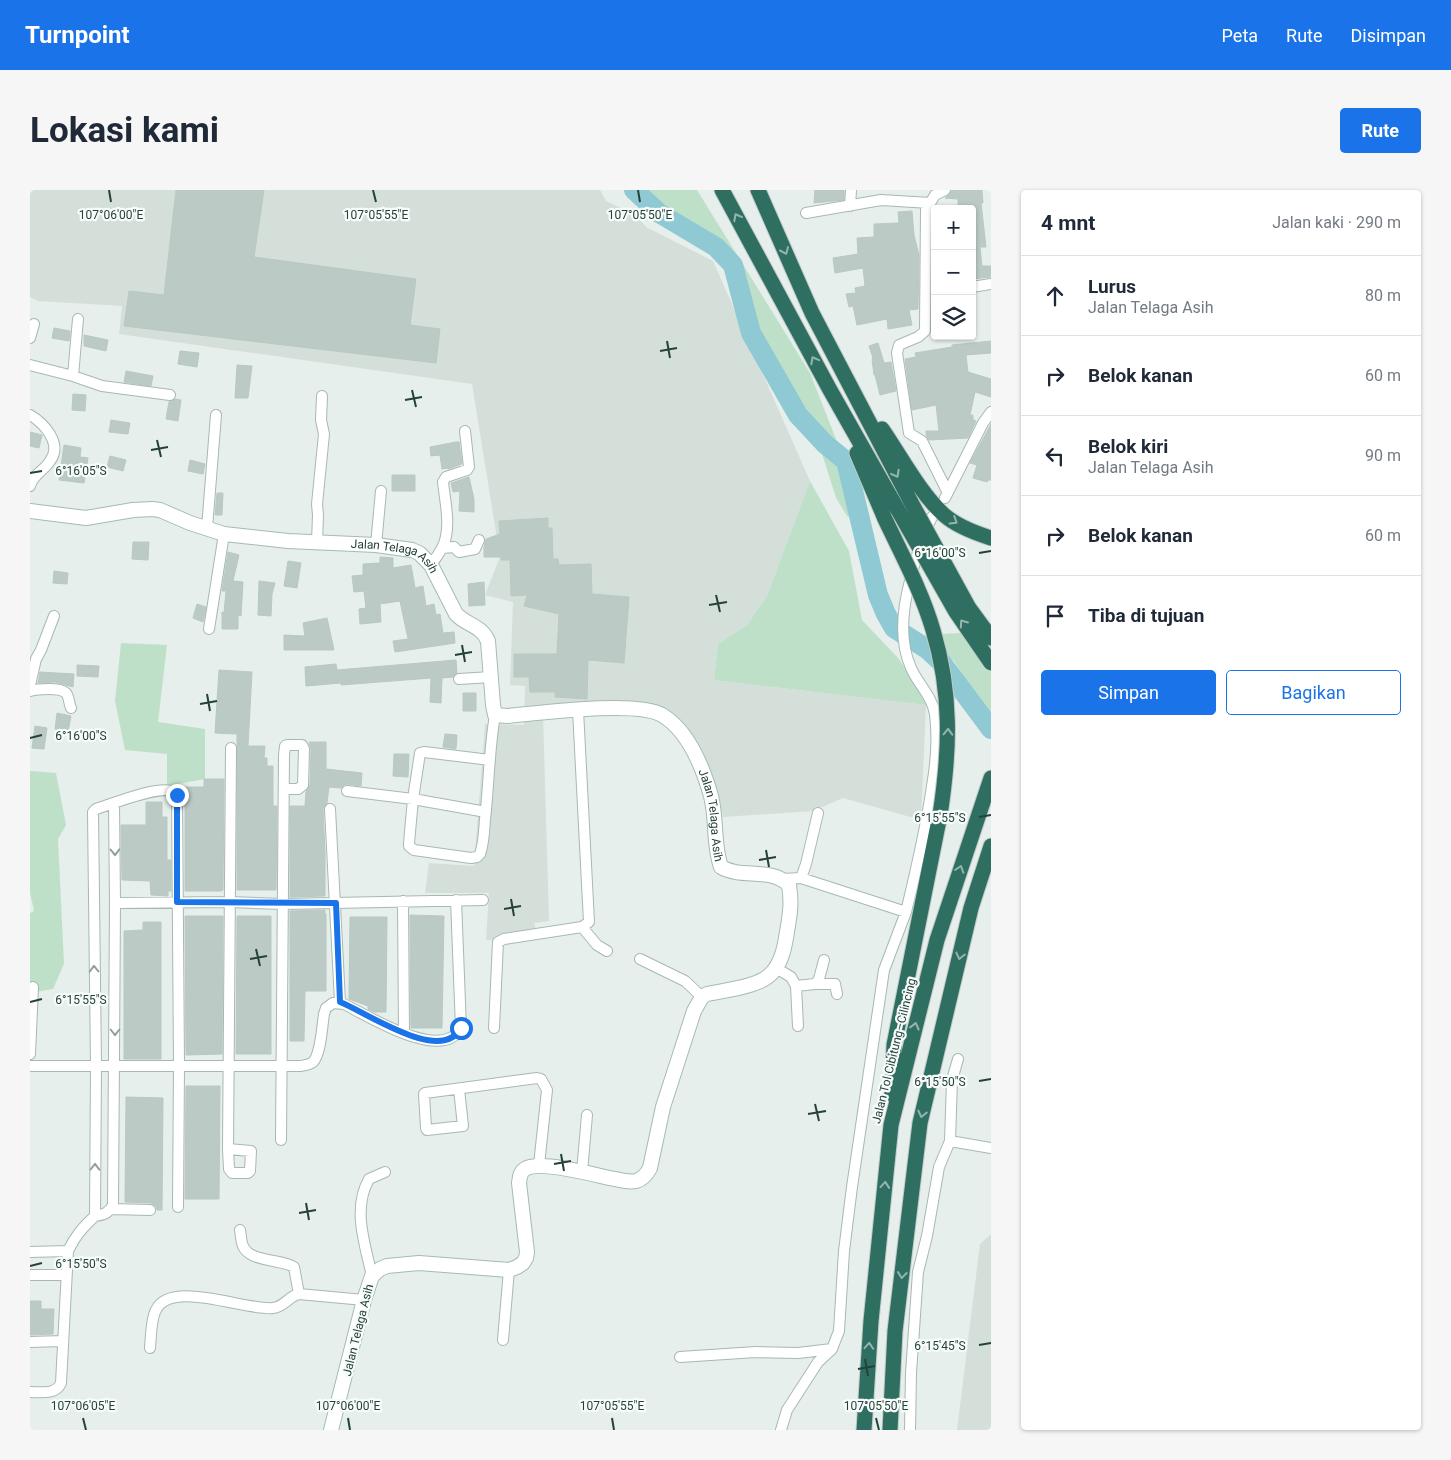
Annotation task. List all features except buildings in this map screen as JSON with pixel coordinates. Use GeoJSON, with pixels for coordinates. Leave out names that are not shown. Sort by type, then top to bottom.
{"type":"FeatureCollection","features":[{"type":"Feature","properties":{"kind":"highway"},"geometry":{"type":"LineString","coordinates":[[722,190],[830,390],[969,608],[991,638]]}},
{"type":"Feature","properties":{"kind":"highway"},"geometry":{"type":"LineString","coordinates":[[758,190],[812,314],[841,369],[956,612],[991,663]]}},
{"type":"Feature","properties":{"kind":"highway"},"geometry":{"type":"LineString","coordinates":[[841,369],[925,492],[943,514],[968,530],[991,538]]}},
{"type":"Feature","properties":{"kind":"highway"},"geometry":{"type":"LineString","coordinates":[[830,390],[884,519],[916,584],[933,630],[944,679],[948,728],[947,771],[894,1045],[890,1125]]}},
{"type":"Feature","properties":{"kind":"highway","name":"Jalan Tol Cibitung–Cilincing"},"geometry":{"type":"LineString","coordinates":[[864,1430],[871,1321],[890,1125],[937,940],[991,778]]}},
{"type":"Feature","properties":{"kind":"highway"},"geometry":{"type":"LineString","coordinates":[[890,1430],[896,1331],[920,1123],[971,908],[991,846]]}},
{"type":"Feature","properties":{"kind":"highway"},"geometry":{"type":"LineString","coordinates":[[971,908],[991,869]]}},
{"type":"Feature","properties":{"kind":"street"},"geometry":{"type":"LineString","coordinates":[[850,206],[851,190]]}},
{"type":"Feature","properties":{"kind":"street"},"geometry":{"type":"LineString","coordinates":[[945,190],[935,195],[926,210],[930,294],[925,331],[918,337],[899,345],[897,353],[909,433],[922,441],[946,495],[983,423],[991,412]]}},
{"type":"Feature","properties":{"kind":"street"},"geometry":{"type":"LineString","coordinates":[[806,213],[881,200],[930,203]]}},
{"type":"Feature","properties":{"kind":"street"},"geometry":{"type":"LineString","coordinates":[[976,286],[991,284]]}},
{"type":"Feature","properties":{"kind":"street"},"geometry":{"type":"LineString","coordinates":[[73,376],[78,319]]}},
{"type":"Feature","properties":{"kind":"street"},"geometry":{"type":"LineString","coordinates":[[30,338],[34,324]]}},
{"type":"Feature","properties":{"kind":"street"},"geometry":{"type":"LineString","coordinates":[[30,365],[102,386],[170,395]]}},
{"type":"Feature","properties":{"kind":"street"},"geometry":{"type":"LineString","coordinates":[[317,543],[318,515],[316,504],[324,434],[321,420],[322,396]]}},
{"type":"Feature","properties":{"kind":"street"},"geometry":{"type":"LineString","coordinates":[[30,415],[46,429],[54,444],[54,454],[50,461],[34,477],[30,486]]}},
{"type":"Feature","properties":{"kind":"street"},"geometry":{"type":"LineString","coordinates":[[207,528],[216,415]]}},
{"type":"Feature","properties":{"kind":"street"},"geometry":{"type":"LineString","coordinates":[[431,565],[446,538],[446,502],[442,482],[446,477],[468,469],[465,431]]}},
{"type":"Feature","properties":{"kind":"street"},"geometry":{"type":"LineString","coordinates":[[376,546],[381,490]]}},
{"type":"Feature","properties":{"kind":"street","name":"Jalan Telaga Asih"},"geometry":{"type":"LineString","coordinates":[[30,511],[86,518],[133,510],[152,509],[160,510],[224,534],[317,543],[400,548],[419,553],[431,565],[459,618],[477,627],[486,636],[495,714],[507,716],[578,710],[647,710],[661,714],[671,721],[687,742],[707,782],[712,802],[721,867],[731,872],[767,875],[783,879]]}},
{"type":"Feature","properties":{"kind":"street"},"geometry":{"type":"LineString","coordinates":[[781,1430],[787,1410],[818,1362],[832,1349],[838,1330],[844,1252],[852,1187],[884,970],[906,912],[926,828],[936,756],[935,714],[929,696],[912,670],[904,653],[904,619],[906,597],[913,566],[922,538],[932,517]]}},
{"type":"Feature","properties":{"kind":"street"},"geometry":{"type":"LineString","coordinates":[[209,629],[224,534]]}},
{"type":"Feature","properties":{"kind":"street"},"geometry":{"type":"LineString","coordinates":[[442,548],[454,547],[459,552],[468,551],[475,549],[479,540]]}},
{"type":"Feature","properties":{"kind":"street"},"geometry":{"type":"LineString","coordinates":[[30,685],[36,659],[54,616]]}},
{"type":"Feature","properties":{"kind":"street"},"geometry":{"type":"LineString","coordinates":[[459,679],[491,677]]}},
{"type":"Feature","properties":{"kind":"street"},"geometry":{"type":"LineString","coordinates":[[30,691],[49,689],[63,691],[66,693],[70,708]]}},
{"type":"Feature","properties":{"kind":"street"},"geometry":{"type":"LineString","coordinates":[[494,1028],[496,946],[498,942],[504,938],[582,927],[589,922],[578,710]]}},
{"type":"Feature","properties":{"kind":"street"},"geometry":{"type":"LineString","coordinates":[[490,760],[420,753],[412,799],[409,846],[414,850],[471,858],[477,857],[481,852],[486,812],[490,760],[491,738],[495,714]]}},
{"type":"Feature","properties":{"kind":"street"},"geometry":{"type":"LineString","coordinates":[[228,1149],[230,748]]}},
{"type":"Feature","properties":{"kind":"street"},"geometry":{"type":"LineString","coordinates":[[281,1140],[284,789]]}},
{"type":"Feature","properties":{"kind":"street"},"geometry":{"type":"LineString","coordinates":[[95,1216],[96,1066],[92,812],[96,809],[146,793],[170,790],[177,795],[178,1207]]}},
{"type":"Feature","properties":{"kind":"street"},"geometry":{"type":"LineString","coordinates":[[348,791],[412,799],[486,812]]}},
{"type":"Feature","properties":{"kind":"street"},"geometry":{"type":"LineString","coordinates":[[111,1209],[114,1066],[114,803]]}},
{"type":"Feature","properties":{"kind":"street"},"geometry":{"type":"LineString","coordinates":[[330,809],[340,1002]]}},
{"type":"Feature","properties":{"kind":"street"},"geometry":{"type":"LineString","coordinates":[[801,878],[818,813]]}},
{"type":"Feature","properties":{"kind":"street"},"geometry":{"type":"LineString","coordinates":[[783,879],[801,878],[906,912]]}},
{"type":"Feature","properties":{"kind":"street"},"geometry":{"type":"LineString","coordinates":[[503,1340],[509,1270],[517,1267],[526,1258],[519,1182],[521,1172],[532,1166],[540,1165],[627,1181],[642,1179],[647,1174],[650,1168],[663,1107],[694,1011],[702,997],[707,994],[747,986],[759,981],[776,968],[784,949],[792,902],[789,885],[783,879]]}},
{"type":"Feature","properties":{"kind":"street"},"geometry":{"type":"LineString","coordinates":[[30,1066],[308,1065],[318,1055],[326,1008],[333,1003],[340,1002],[404,1033],[423,1039],[442,1040],[455,1036],[461,1028],[456,900]]}},
{"type":"Feature","properties":{"kind":"street"},"geometry":{"type":"LineString","coordinates":[[115,903],[230,902],[283,904],[483,900]]}},
{"type":"Feature","properties":{"kind":"street"},"geometry":{"type":"LineString","coordinates":[[403,901],[404,1033]]}},
{"type":"Feature","properties":{"kind":"street"},"geometry":{"type":"LineString","coordinates":[[582,927],[597,945],[607,951]]}},
{"type":"Feature","properties":{"kind":"street"},"geometry":{"type":"LineString","coordinates":[[640,958],[685,981],[702,997]]}},
{"type":"Feature","properties":{"kind":"street"},"geometry":{"type":"LineString","coordinates":[[815,984],[819,979],[824,960]]}},
{"type":"Feature","properties":{"kind":"street"},"geometry":{"type":"LineString","coordinates":[[776,968],[791,977],[796,986],[798,1026]]}},
{"type":"Feature","properties":{"kind":"street"},"geometry":{"type":"LineString","coordinates":[[796,986],[835,984],[837,994]]}},
{"type":"Feature","properties":{"kind":"street"},"geometry":{"type":"LineString","coordinates":[[30,1054],[33,987]]}},
{"type":"Feature","properties":{"kind":"street"},"geometry":{"type":"LineString","coordinates":[[910,1430],[911,1373],[918,1272],[927,1236],[939,1167],[950,1141],[952,1080],[958,1059]]}},
{"type":"Feature","properties":{"kind":"street"},"geometry":{"type":"LineString","coordinates":[[460,1089],[463,1126],[427,1130],[423,1094],[538,1078],[541,1079],[547,1090],[540,1165]]}},
{"type":"Feature","properties":{"kind":"street"},"geometry":{"type":"LineString","coordinates":[[582,1172],[587,1115]]}},
{"type":"Feature","properties":{"kind":"street"},"geometry":{"type":"LineString","coordinates":[[950,1141],[991,1148]]}},
{"type":"Feature","properties":{"kind":"street"},"geometry":{"type":"LineString","coordinates":[[372,1276],[362,1227],[361,1201],[369,1179],[385,1172]]}},
{"type":"Feature","properties":{"kind":"street"},"geometry":{"type":"LineString","coordinates":[[30,1392],[52,1391],[59,1388],[61,1384],[68,1251],[77,1233],[95,1216],[102,1215],[111,1209],[150,1210]]}},
{"type":"Feature","properties":{"kind":"street"},"geometry":{"type":"LineString","coordinates":[[240,1230],[242,1246],[251,1255],[294,1267],[299,1294]]}},
{"type":"Feature","properties":{"kind":"street"},"geometry":{"type":"LineString","coordinates":[[30,1252],[68,1251]]}},
{"type":"Feature","properties":{"kind":"street","name":"Jalan Telaga Asih"},"geometry":{"type":"LineString","coordinates":[[331,1430],[364,1300],[372,1276],[387,1266],[419,1263],[509,1270]]}},
{"type":"Feature","properties":{"kind":"street"},"geometry":{"type":"LineString","coordinates":[[30,1274],[66,1275]]}},
{"type":"Feature","properties":{"kind":"street"},"geometry":{"type":"LineString","coordinates":[[150,1348],[155,1311],[166,1299],[181,1296],[265,1308],[280,1306],[294,1295],[299,1294],[364,1300]]}},
{"type":"Feature","properties":{"kind":"street"},"geometry":{"type":"LineString","coordinates":[[30,1342],[63,1341]]}},
{"type":"Feature","properties":{"kind":"street"},"geometry":{"type":"LineString","coordinates":[[680,1357],[756,1352],[798,1353],[832,1349]]}},
{"type":"Feature","properties":{"kind":"shaded area"},"geometry":{"type":"Polygon","coordinates":[[[30,190],[600,190],[606,201],[636,215],[646,227],[713,261],[810,481],[767,596],[747,625],[718,644],[714,680],[926,705],[921,820],[843,798],[813,811],[723,817],[717,790],[676,721],[652,711],[543,714],[549,921],[534,923],[539,939],[486,940],[489,893],[425,893],[429,863],[474,866],[485,724],[524,725],[525,686],[510,685],[513,602],[485,595],[500,557],[472,384],[119,334],[122,306],[38,301],[30,297],[30,190]]]}},
{"type":"Feature","properties":{"kind":"shaded area"},"geometry":{"type":"Polygon","coordinates":[[[991,1234],[991,1430],[957,1430],[980,1244],[991,1234]]]}},
{"type":"Feature","properties":{"kind":"green space"},"geometry":{"type":"Polygon","coordinates":[[[628,190],[697,190],[810,373],[847,467],[865,525],[847,516],[836,498],[818,441],[765,347],[741,267],[711,240],[639,203],[628,190]]]}},
{"type":"Feature","properties":{"kind":"green space"},"geometry":{"type":"Polygon","coordinates":[[[810,481],[849,551],[862,620],[899,659],[926,705],[714,680],[718,644],[747,625],[767,596],[810,481]]]}},
{"type":"Feature","properties":{"kind":"green space"},"geometry":{"type":"Polygon","coordinates":[[[991,631],[991,720],[954,661],[914,639],[943,634],[991,631]]]}},
{"type":"Feature","properties":{"kind":"green space"},"geometry":{"type":"Polygon","coordinates":[[[121,643],[167,645],[158,722],[205,729],[205,779],[167,786],[167,754],[125,750],[115,701],[121,643]]]}},
{"type":"Feature","properties":{"kind":"green space"},"geometry":{"type":"Polygon","coordinates":[[[30,771],[56,773],[66,825],[58,839],[64,964],[53,989],[30,993],[30,913],[34,911],[30,892],[30,771]]]}},
{"type":"Feature","properties":{"kind":"waterway"},"geometry":{"type":"LineString","coordinates":[[634,190],[659,213],[716,247],[733,265],[751,333],[798,415],[825,444],[846,461],[878,595],[886,614],[894,628],[927,649],[941,662],[991,729]]}},
{"type":"Feature","properties":{"kind":"route"},"geometry":{"type":"LineString","coordinates":[[177,795],[177,902],[336,903],[340,1002],[404,1033],[423,1039],[449,1039],[455,1036],[461,1028]]}}]}
